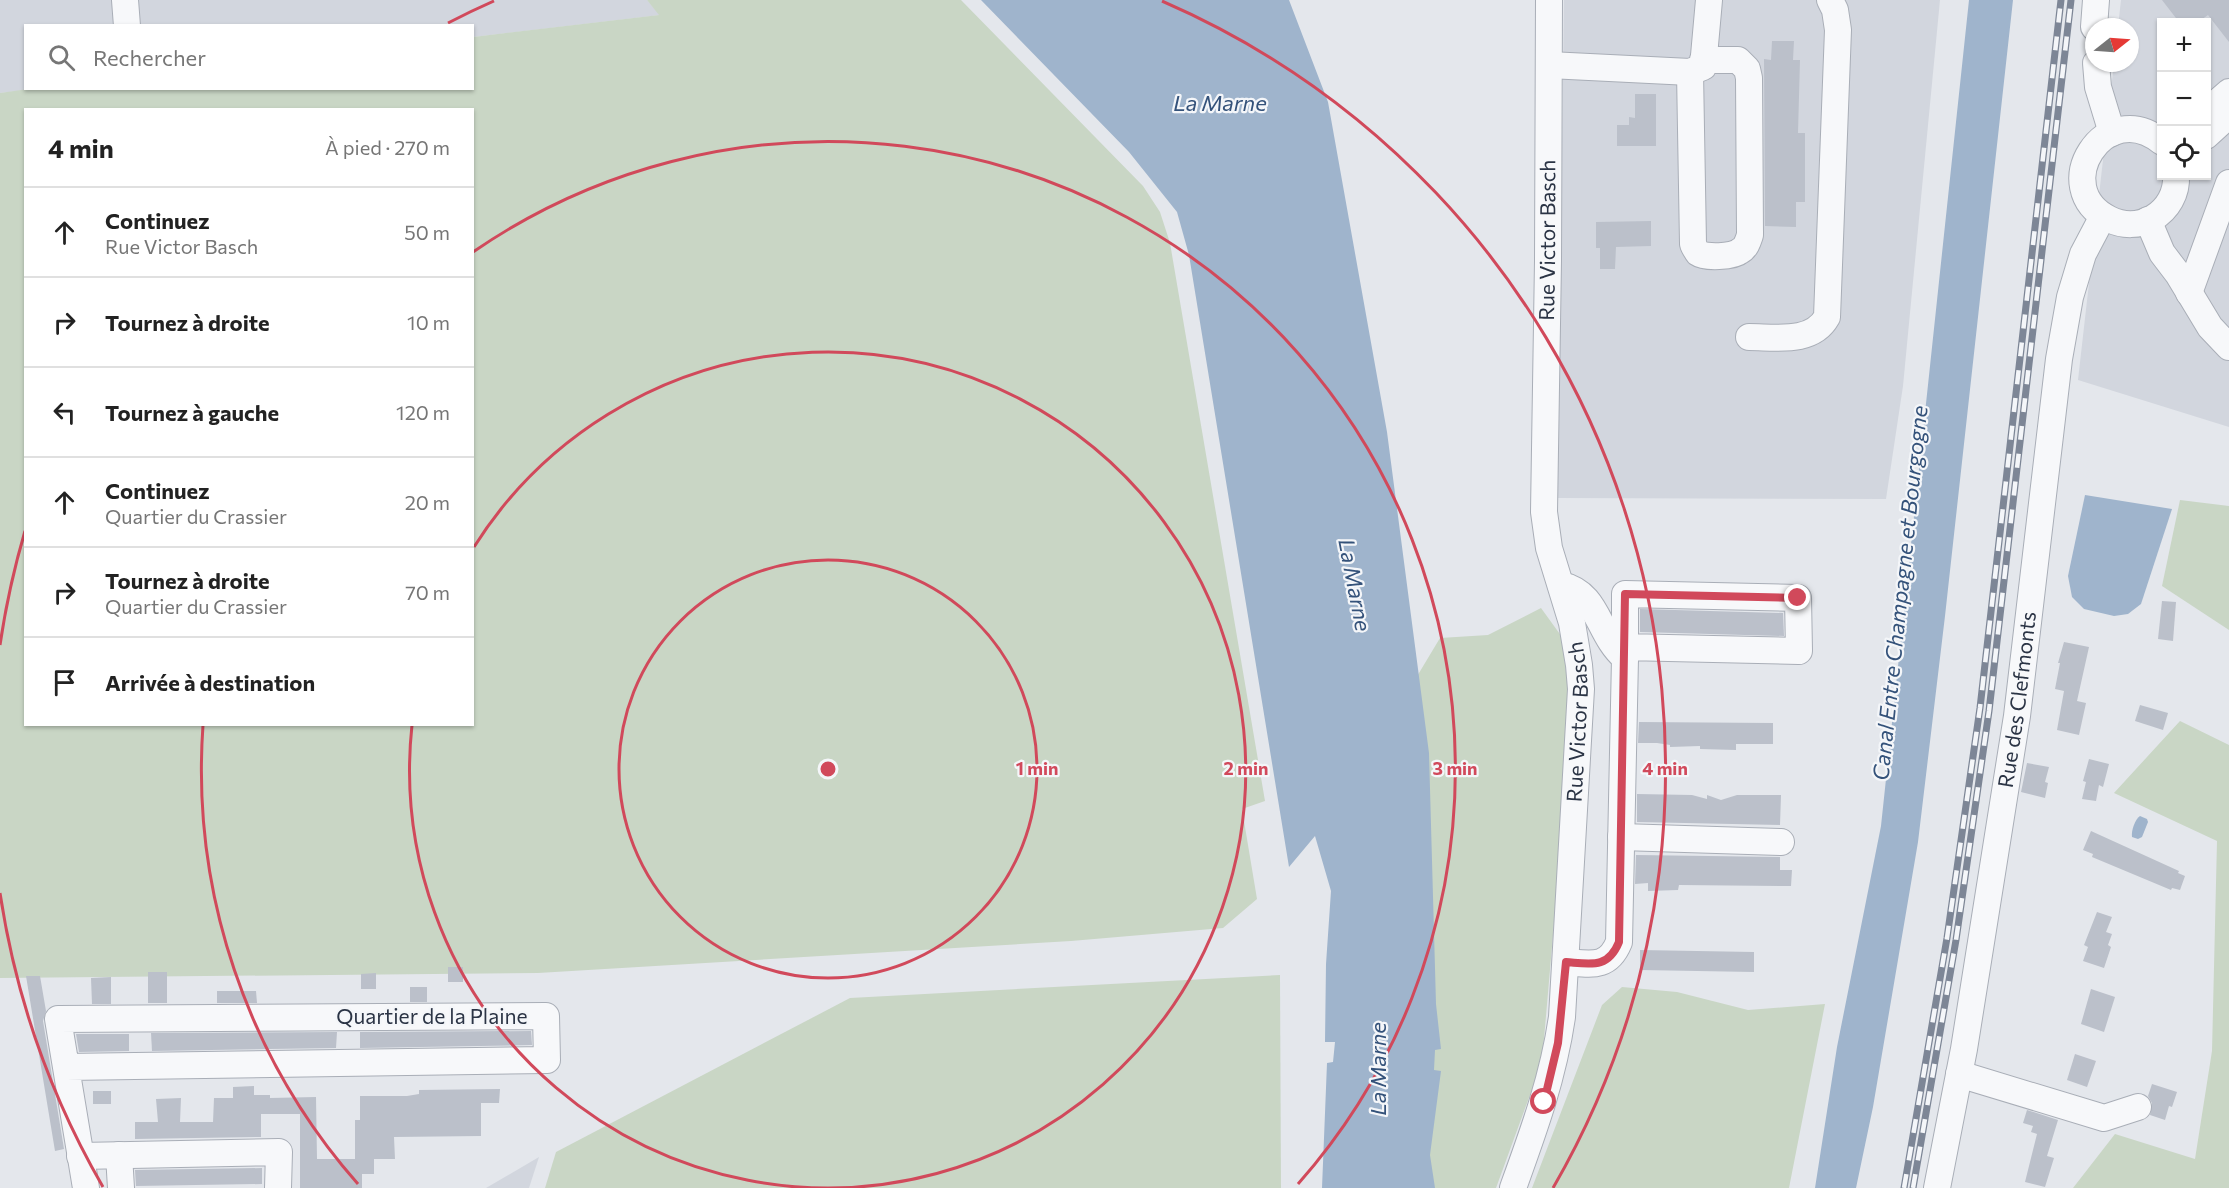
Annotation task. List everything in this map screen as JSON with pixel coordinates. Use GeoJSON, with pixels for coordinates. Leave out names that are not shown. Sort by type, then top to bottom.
{"type":"FeatureCollection","features":[{"type":"Feature","properties":{"kind":"street"},"geometry":{"type":"LineString","coordinates":[[125,0],[127,24]]}},
{"type":"Feature","properties":{"kind":"street","name":"Rue Victor Basch"},"geometry":{"type":"LineString","coordinates":[[1513,1188],[1544,1102],[1553,1069],[1562,1017],[1581,689],[1574,633],[1561,585],[1554,569],[1544,512],[1549,0]]}},
{"type":"Feature","properties":{"kind":"street"},"geometry":{"type":"LineString","coordinates":[[1549,65],[1697,66],[1738,60],[1747,69],[1749,78],[1750,235],[1741,251],[1731,256],[1703,255],[1693,244],[1697,66],[1708,0]]}},
{"type":"Feature","properties":{"kind":"street"},"geometry":{"type":"LineString","coordinates":[[1749,337],[1803,336],[1821,327],[1827,317],[1838,30],[1835,10],[1830,0]]}},
{"type":"Feature","properties":{"kind":"street"},"geometry":{"type":"LineString","coordinates":[[2095,18],[2096,0]]}},
{"type":"Feature","properties":{"kind":"street"},"geometry":{"type":"LineString","coordinates":[[2097,72],[2098,87],[2112,133]]}},
{"type":"Feature","properties":{"kind":"street"},"geometry":{"type":"LineString","coordinates":[[2211,108],[2229,92]]}},
{"type":"Feature","properties":{"kind":"street"},"geometry":{"type":"LineString","coordinates":[[2211,131],[2229,115]]}},
{"type":"Feature","properties":{"kind":"street"},"geometry":{"type":"LineString","coordinates":[[2157,136],[2133,129],[2112,133],[2093,147],[2086,158],[2083,171],[2086,196],[2103,216],[2115,222],[2128,224],[2148,220],[2164,209],[2175,191],[2176,180]]}},
{"type":"Feature","properties":{"kind":"street"},"geometry":{"type":"LineString","coordinates":[[2189,293],[2229,183]]}},
{"type":"Feature","properties":{"kind":"street","name":"Rue des Clefmonts"},"geometry":{"type":"LineString","coordinates":[[1937,1188],[1959,1074],[2017,716],[2059,360],[2070,297],[2083,254],[2103,216]]}},
{"type":"Feature","properties":{"kind":"street"},"geometry":{"type":"LineString","coordinates":[[2148,220],[2162,253],[2210,327],[2229,347]]}},
{"type":"Feature","properties":{"kind":"street"},"geometry":{"type":"LineString","coordinates":[[1561,585],[1580,592],[1588,600],[1607,639],[1615,650],[1625,652],[1799,651],[1798,598],[1625,594],[1625,652],[1619,942],[1615,953],[1605,962],[1590,964],[1566,962]]}},
{"type":"Feature","properties":{"kind":"street"},"geometry":{"type":"LineString","coordinates":[[1621,837],[1781,842]]}},
{"type":"Feature","properties":{"kind":"street","name":"Quartier de la Plaine"},"geometry":{"type":"LineString","coordinates":[[546,1016],[547,1060],[66,1067],[58,1019],[546,1016]]}},
{"type":"Feature","properties":{"kind":"street"},"geometry":{"type":"LineString","coordinates":[[66,1067],[86,1188]]}},
{"type":"Feature","properties":{"kind":"street"},"geometry":{"type":"LineString","coordinates":[[1959,1074],[2104,1118],[2138,1107]]}},
{"type":"Feature","properties":{"kind":"street"},"geometry":{"type":"LineString","coordinates":[[80,1156],[279,1152],[278,1188]]}},
{"type":"Feature","properties":{"kind":"street"},"geometry":{"type":"LineString","coordinates":[[119,1155],[121,1188]]}},
{"type":"Feature","properties":{"kind":"shaded area"},"geometry":{"type":"Polygon","coordinates":[[[0,0],[647,0],[660,15],[474,37],[474,24],[24,24],[24,90],[26,90],[0,93],[0,0]]]}},
{"type":"Feature","properties":{"kind":"shaded area"},"geometry":{"type":"Polygon","coordinates":[[[1564,0],[1940,0],[1903,386],[1886,499],[1557,498],[1564,0]]]}},
{"type":"Feature","properties":{"kind":"shaded area"},"geometry":{"type":"Polygon","coordinates":[[[2121,0],[2229,0],[2229,427],[2078,380],[2113,72],[2139,72],[2139,18],[2119,18],[2121,0]]]}},
{"type":"Feature","properties":{"kind":"shaded area"},"geometry":{"type":"Polygon","coordinates":[[[539,1157],[529,1188],[486,1188],[539,1157]]]}},
{"type":"Feature","properties":{"kind":"green space"},"geometry":{"type":"Polygon","coordinates":[[[647,0],[961,0],[1143,186],[1160,212],[1170,243],[1265,801],[1242,809],[1257,899],[1223,928],[1071,941],[538,973],[0,978],[0,93],[24,90],[474,90],[474,37],[659,15],[647,0]]]}},
{"type":"Feature","properties":{"kind":"green space"},"geometry":{"type":"Polygon","coordinates":[[[2180,500],[2229,506],[2229,630],[2162,586],[2180,500]]]}},
{"type":"Feature","properties":{"kind":"green space"},"geometry":{"type":"Polygon","coordinates":[[[1541,608],[1562,637],[1570,707],[1542,1062],[1496,1188],[1416,1188],[1410,688],[1440,638],[1488,635],[1541,608]]]}},
{"type":"Feature","properties":{"kind":"green space"},"geometry":{"type":"Polygon","coordinates":[[[2180,721],[2229,745],[2229,1188],[2073,1188],[2115,1134],[2195,1159],[2212,1051],[2217,841],[2114,793],[2180,721]]]}},
{"type":"Feature","properties":{"kind":"green space"},"geometry":{"type":"Polygon","coordinates":[[[1280,975],[1281,1188],[545,1188],[556,1152],[850,998],[1280,975]]]}},
{"type":"Feature","properties":{"kind":"green space"},"geometry":{"type":"Polygon","coordinates":[[[1622,987],[1677,992],[1748,1010],[1825,1004],[1789,1188],[1532,1188],[1602,1005],[1622,987]]]}},
{"type":"Feature","properties":{"kind":"water","name":"La Marne"},"geometry":{"type":"Polygon","coordinates":[[[981,0],[1289,0],[1328,102],[1387,432],[1429,753],[1436,1004],[1441,1049],[1435,1050],[1434,1070],[1441,1071],[1430,1155],[1435,1188],[1322,1188],[1327,1063],[1333,1062],[1335,1042],[1325,1042],[1326,964],[1331,891],[1315,836],[1289,867],[1189,255],[1177,212],[1129,152],[981,0]]]}},
{"type":"Feature","properties":{"kind":"water"},"geometry":{"type":"Polygon","coordinates":[[[1969,0],[2013,0],[1918,842],[1873,1107],[1856,1188],[1815,1188],[1837,1047],[1881,826],[1969,0]]]}},
{"type":"Feature","properties":{"kind":"water"},"geometry":{"type":"Polygon","coordinates":[[[2085,495],[2172,509],[2141,604],[2128,614],[2114,616],[2084,609],[2072,597],[2068,576],[2085,495]]]}},
{"type":"Feature","properties":{"kind":"water"},"geometry":{"type":"Polygon","coordinates":[[[2140,816],[2148,822],[2142,837],[2138,839],[2132,837],[2132,834],[2135,822],[2140,816]]]}},
{"type":"Feature","properties":{"kind":"building"},"geometry":{"type":"Polygon","coordinates":[[[2162,0],[2229,0],[2229,42],[2208,15],[2204,18],[2176,18],[2162,0]]]}},
{"type":"Feature","properties":{"kind":"building"},"geometry":{"type":"Polygon","coordinates":[[[1772,41],[1794,41],[1793,60],[1800,60],[1798,133],[1805,133],[1805,202],[1796,202],[1796,227],[1765,226],[1764,59],[1771,60],[1772,41]]]}},
{"type":"Feature","properties":{"kind":"building"},"geometry":{"type":"Polygon","coordinates":[[[1635,94],[1656,94],[1656,146],[1617,146],[1617,125],[1629,125],[1629,117],[1635,118],[1635,94]]]}},
{"type":"Feature","properties":{"kind":"building"},"geometry":{"type":"Polygon","coordinates":[[[1651,221],[1651,246],[1616,247],[1615,269],[1600,269],[1600,248],[1596,248],[1596,222],[1651,221]]]}},
{"type":"Feature","properties":{"kind":"building"},"geometry":{"type":"Polygon","coordinates":[[[2162,601],[2176,602],[2173,641],[2158,639],[2162,601]]]}},
{"type":"Feature","properties":{"kind":"building"},"geometry":{"type":"Polygon","coordinates":[[[1640,609],[1783,613],[1784,636],[1640,632],[1640,609]]]}},
{"type":"Feature","properties":{"kind":"building"},"geometry":{"type":"Polygon","coordinates":[[[2064,642],[2089,647],[2077,701],[2086,703],[2079,735],[2057,730],[2064,691],[2055,689],[2060,663],[2058,663],[2064,642]]]}},
{"type":"Feature","properties":{"kind":"building"},"geometry":{"type":"Polygon","coordinates":[[[2140,705],[2168,713],[2163,730],[2135,721],[2140,705]]]}},
{"type":"Feature","properties":{"kind":"building"},"geometry":{"type":"Polygon","coordinates":[[[1639,722],[1773,723],[1773,744],[1736,744],[1736,750],[1638,743],[1639,722]]]}},
{"type":"Feature","properties":{"kind":"building"},"geometry":{"type":"Polygon","coordinates":[[[2089,759],[2109,764],[2103,787],[2099,785],[2096,801],[2082,799],[2086,782],[2083,781],[2089,759]]]}},
{"type":"Feature","properties":{"kind":"building"},"geometry":{"type":"Polygon","coordinates":[[[2027,763],[2049,767],[2045,782],[2048,783],[2045,798],[2021,792],[2027,763]]]}},
{"type":"Feature","properties":{"kind":"building"},"geometry":{"type":"Polygon","coordinates":[[[1637,794],[1692,795],[1707,799],[1707,795],[1721,800],[1737,795],[1781,795],[1780,825],[1637,822],[1637,794]]]}},
{"type":"Feature","properties":{"kind":"building"},"geometry":{"type":"Polygon","coordinates":[[[2091,831],[2179,871],[2178,873],[2185,876],[2180,890],[2172,888],[2171,890],[2092,857],[2093,854],[2083,850],[2091,831]]]}},
{"type":"Feature","properties":{"kind":"building"},"geometry":{"type":"Polygon","coordinates":[[[1636,855],[1780,857],[1780,870],[1792,870],[1791,886],[1679,885],[1678,890],[1648,891],[1648,883],[1635,884],[1636,855]]]}},
{"type":"Feature","properties":{"kind":"building"},"geometry":{"type":"Polygon","coordinates":[[[2097,912],[2112,917],[2106,932],[2112,934],[2108,945],[2111,947],[2104,968],[2083,961],[2088,947],[2084,945],[2097,912]]]}},
{"type":"Feature","properties":{"kind":"building"},"geometry":{"type":"Polygon","coordinates":[[[1640,950],[1754,952],[1754,972],[1640,970],[1640,950]]]}},
{"type":"Feature","properties":{"kind":"building"},"geometry":{"type":"Polygon","coordinates":[[[448,967],[463,967],[463,982],[448,982],[448,967]]]}},
{"type":"Feature","properties":{"kind":"building"},"geometry":{"type":"Polygon","coordinates":[[[148,972],[167,972],[167,1003],[148,1003],[148,972]]]}},
{"type":"Feature","properties":{"kind":"building"},"geometry":{"type":"Polygon","coordinates":[[[376,973],[376,989],[361,989],[361,974],[376,973]]]}},
{"type":"Feature","properties":{"kind":"building"},"geometry":{"type":"Polygon","coordinates":[[[26,976],[40,976],[46,1011],[43,1021],[64,1149],[55,1151],[26,976]]]}},
{"type":"Feature","properties":{"kind":"building"},"geometry":{"type":"Polygon","coordinates":[[[111,977],[111,1004],[92,1004],[91,978],[111,977]]]}},
{"type":"Feature","properties":{"kind":"building"},"geometry":{"type":"Polygon","coordinates":[[[410,987],[427,987],[427,1002],[410,1002],[410,987]]]}},
{"type":"Feature","properties":{"kind":"building"},"geometry":{"type":"Polygon","coordinates":[[[2091,989],[2115,997],[2104,1032],[2081,1024],[2091,989]]]}},
{"type":"Feature","properties":{"kind":"building"},"geometry":{"type":"Polygon","coordinates":[[[217,991],[256,991],[257,1003],[217,1003],[217,991]]]}},
{"type":"Feature","properties":{"kind":"building"},"geometry":{"type":"Polygon","coordinates":[[[531,1031],[532,1045],[360,1048],[360,1032],[531,1031]]]}},
{"type":"Feature","properties":{"kind":"building"},"geometry":{"type":"Polygon","coordinates":[[[337,1032],[336,1048],[152,1051],[151,1033],[337,1032]]]}},
{"type":"Feature","properties":{"kind":"building"},"geometry":{"type":"Polygon","coordinates":[[[76,1034],[129,1034],[129,1051],[79,1052],[76,1034]]]}},
{"type":"Feature","properties":{"kind":"building"},"geometry":{"type":"Polygon","coordinates":[[[2075,1054],[2096,1061],[2087,1087],[2067,1080],[2075,1054]]]}},
{"type":"Feature","properties":{"kind":"building"},"geometry":{"type":"Polygon","coordinates":[[[2152,1084],[2177,1092],[2172,1107],[2169,1106],[2165,1120],[2150,1115],[2152,1103],[2148,1096],[2152,1084]]]}},
{"type":"Feature","properties":{"kind":"building"},"geometry":{"type":"Polygon","coordinates":[[[254,1086],[254,1095],[270,1095],[270,1098],[316,1097],[317,1159],[355,1159],[355,1120],[360,1120],[360,1096],[407,1096],[419,1094],[419,1090],[500,1089],[499,1103],[481,1103],[481,1136],[394,1137],[395,1159],[374,1159],[374,1174],[362,1174],[362,1188],[300,1188],[300,1114],[261,1114],[261,1137],[135,1139],[135,1122],[158,1122],[156,1099],[181,1098],[180,1122],[213,1122],[214,1098],[233,1098],[233,1087],[254,1086]]]}},
{"type":"Feature","properties":{"kind":"building"},"geometry":{"type":"Polygon","coordinates":[[[93,1091],[111,1091],[111,1104],[93,1104],[93,1091]]]}},
{"type":"Feature","properties":{"kind":"building"},"geometry":{"type":"Polygon","coordinates":[[[2027,1110],[2058,1120],[2047,1156],[2054,1158],[2045,1187],[2025,1182],[2037,1134],[2031,1132],[2033,1126],[2023,1123],[2027,1110]]]}},
{"type":"Feature","properties":{"kind":"building"},"geometry":{"type":"Polygon","coordinates":[[[262,1168],[262,1184],[136,1186],[135,1170],[262,1168]]]}},
{"type":"Feature","properties":{"kind":"railway"},"geometry":{"type":"LineString","coordinates":[[1904,1188],[1947,938],[1980,708],[2061,0]]}},
{"type":"Feature","properties":{"kind":"railway"},"geometry":{"type":"LineString","coordinates":[[1913,1188],[1956,940],[1989,711],[2071,0]]}},
{"type":"Feature","properties":{"kind":"route"},"geometry":{"type":"LineString","coordinates":[[1544,1102],[1558,1043],[1566,962],[1590,964],[1605,962],[1615,953],[1619,942],[1625,594],[1798,598]]}},
{"type":"Feature","properties":{"kind":"water label","name":"Canal Entre Champagne et Bourgogne"},"geometry":{"type":"Point","coordinates":[1900,593]}}]}
